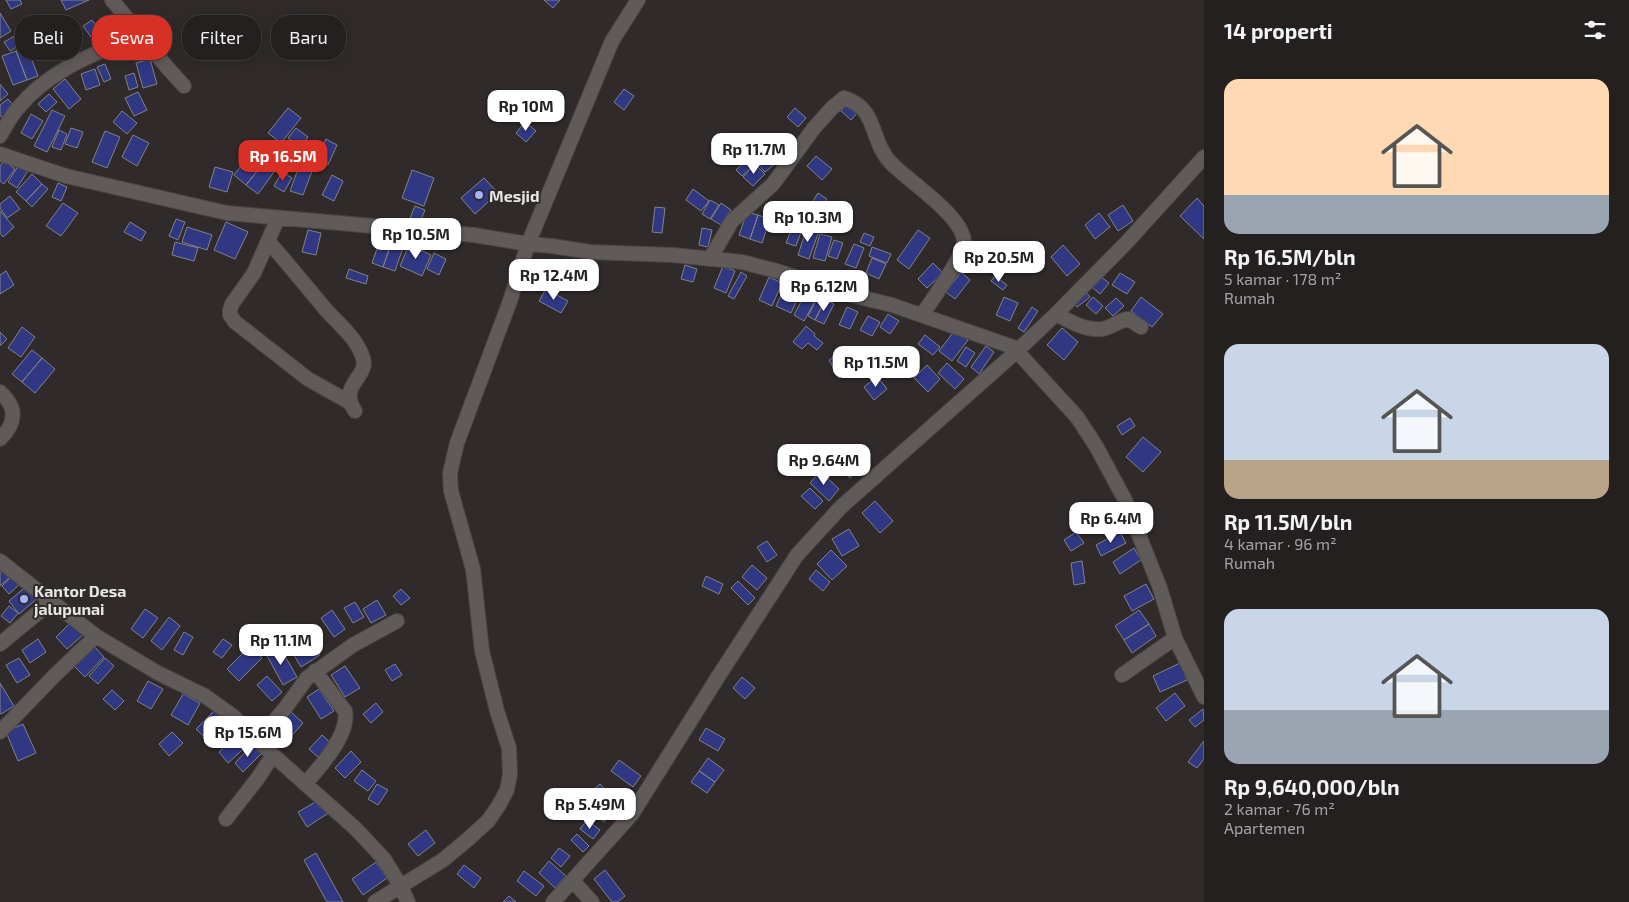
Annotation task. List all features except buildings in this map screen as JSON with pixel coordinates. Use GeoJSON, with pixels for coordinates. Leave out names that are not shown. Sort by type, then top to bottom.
{"type":"FeatureCollection","features":[{"type":"Feature","properties":{"kind":"street"},"geometry":{"type":"LineString","coordinates":[[112,0],[124,15]]}},
{"type":"Feature","properties":{"kind":"street"},"geometry":{"type":"LineString","coordinates":[[374,902],[443,860],[467,840],[488,820],[507,790],[510,774],[509,748],[496,712],[482,650],[473,569],[451,492],[450,472],[457,443],[510,301],[528,244],[612,41],[638,0]]}},
{"type":"Feature","properties":{"kind":"street"},"geometry":{"type":"LineString","coordinates":[[0,136],[18,108],[46,82],[92,54]]}},
{"type":"Feature","properties":{"kind":"street"},"geometry":{"type":"LineString","coordinates":[[161,60],[184,86]]}},
{"type":"Feature","properties":{"kind":"street"},"geometry":{"type":"LineString","coordinates":[[710,259],[732,221],[773,184],[814,128],[844,98],[852,100],[872,120],[878,145],[884,156],[939,204],[961,229],[964,243],[960,256],[922,316]]}},
{"type":"Feature","properties":{"kind":"street"},"geometry":{"type":"LineString","coordinates":[[0,154],[66,176],[227,213],[474,235],[590,252],[673,254],[742,262],[922,316],[1006,344],[1017,351],[1077,417],[1096,446],[1125,500],[1160,588],[1175,638],[1204,697]]}},
{"type":"Feature","properties":{"kind":"street"},"geometry":{"type":"LineString","coordinates":[[553,902],[632,814],[797,555],[841,507],[1056,314],[1134,235],[1204,157]]}},
{"type":"Feature","properties":{"kind":"street"},"geometry":{"type":"LineString","coordinates":[[269,242],[340,324],[363,356],[362,371],[350,390],[352,407],[308,379],[235,322],[230,315],[232,304],[254,273],[278,218]]}},
{"type":"Feature","properties":{"kind":"street"},"geometry":{"type":"LineString","coordinates":[[1056,314],[1074,324],[1092,328],[1102,329],[1128,319],[1141,327]]}},
{"type":"Feature","properties":{"kind":"street"},"geometry":{"type":"LineString","coordinates":[[0,392],[10,402],[14,414],[10,426],[0,439]]}},
{"type":"Feature","properties":{"kind":"street"},"geometry":{"type":"LineString","coordinates":[[0,560],[96,636],[158,673],[188,686],[223,707],[273,755],[356,829],[384,860],[408,902]]}},
{"type":"Feature","properties":{"kind":"street"},"geometry":{"type":"LineString","coordinates":[[0,644],[52,601]]}},
{"type":"Feature","properties":{"kind":"street"},"geometry":{"type":"LineString","coordinates":[[258,741],[307,678],[353,645],[398,621]]}},
{"type":"Feature","properties":{"kind":"street"},"geometry":{"type":"LineString","coordinates":[[0,732],[96,636]]}},
{"type":"Feature","properties":{"kind":"street"},"geometry":{"type":"LineString","coordinates":[[1122,675],[1175,638]]}},
{"type":"Feature","properties":{"kind":"street"},"geometry":{"type":"LineString","coordinates":[[305,784],[325,761],[339,738],[346,718],[344,711],[315,672]]}},
{"type":"Feature","properties":{"kind":"street"},"geometry":{"type":"LineString","coordinates":[[226,819],[258,778],[273,755]]}},
{"type":"Feature","properties":{"kind":"street"},"geometry":{"type":"LineString","coordinates":[[573,881],[592,902]]}},
{"type":"Feature","properties":{"kind":"place","name":"Mesjid"},"geometry":{"type":"Point","coordinates":[479,195]}},
{"type":"Feature","properties":{"kind":"place","name":"Kantor Desa jalupunai"},"geometry":{"type":"Point","coordinates":[24,599]}}]}
